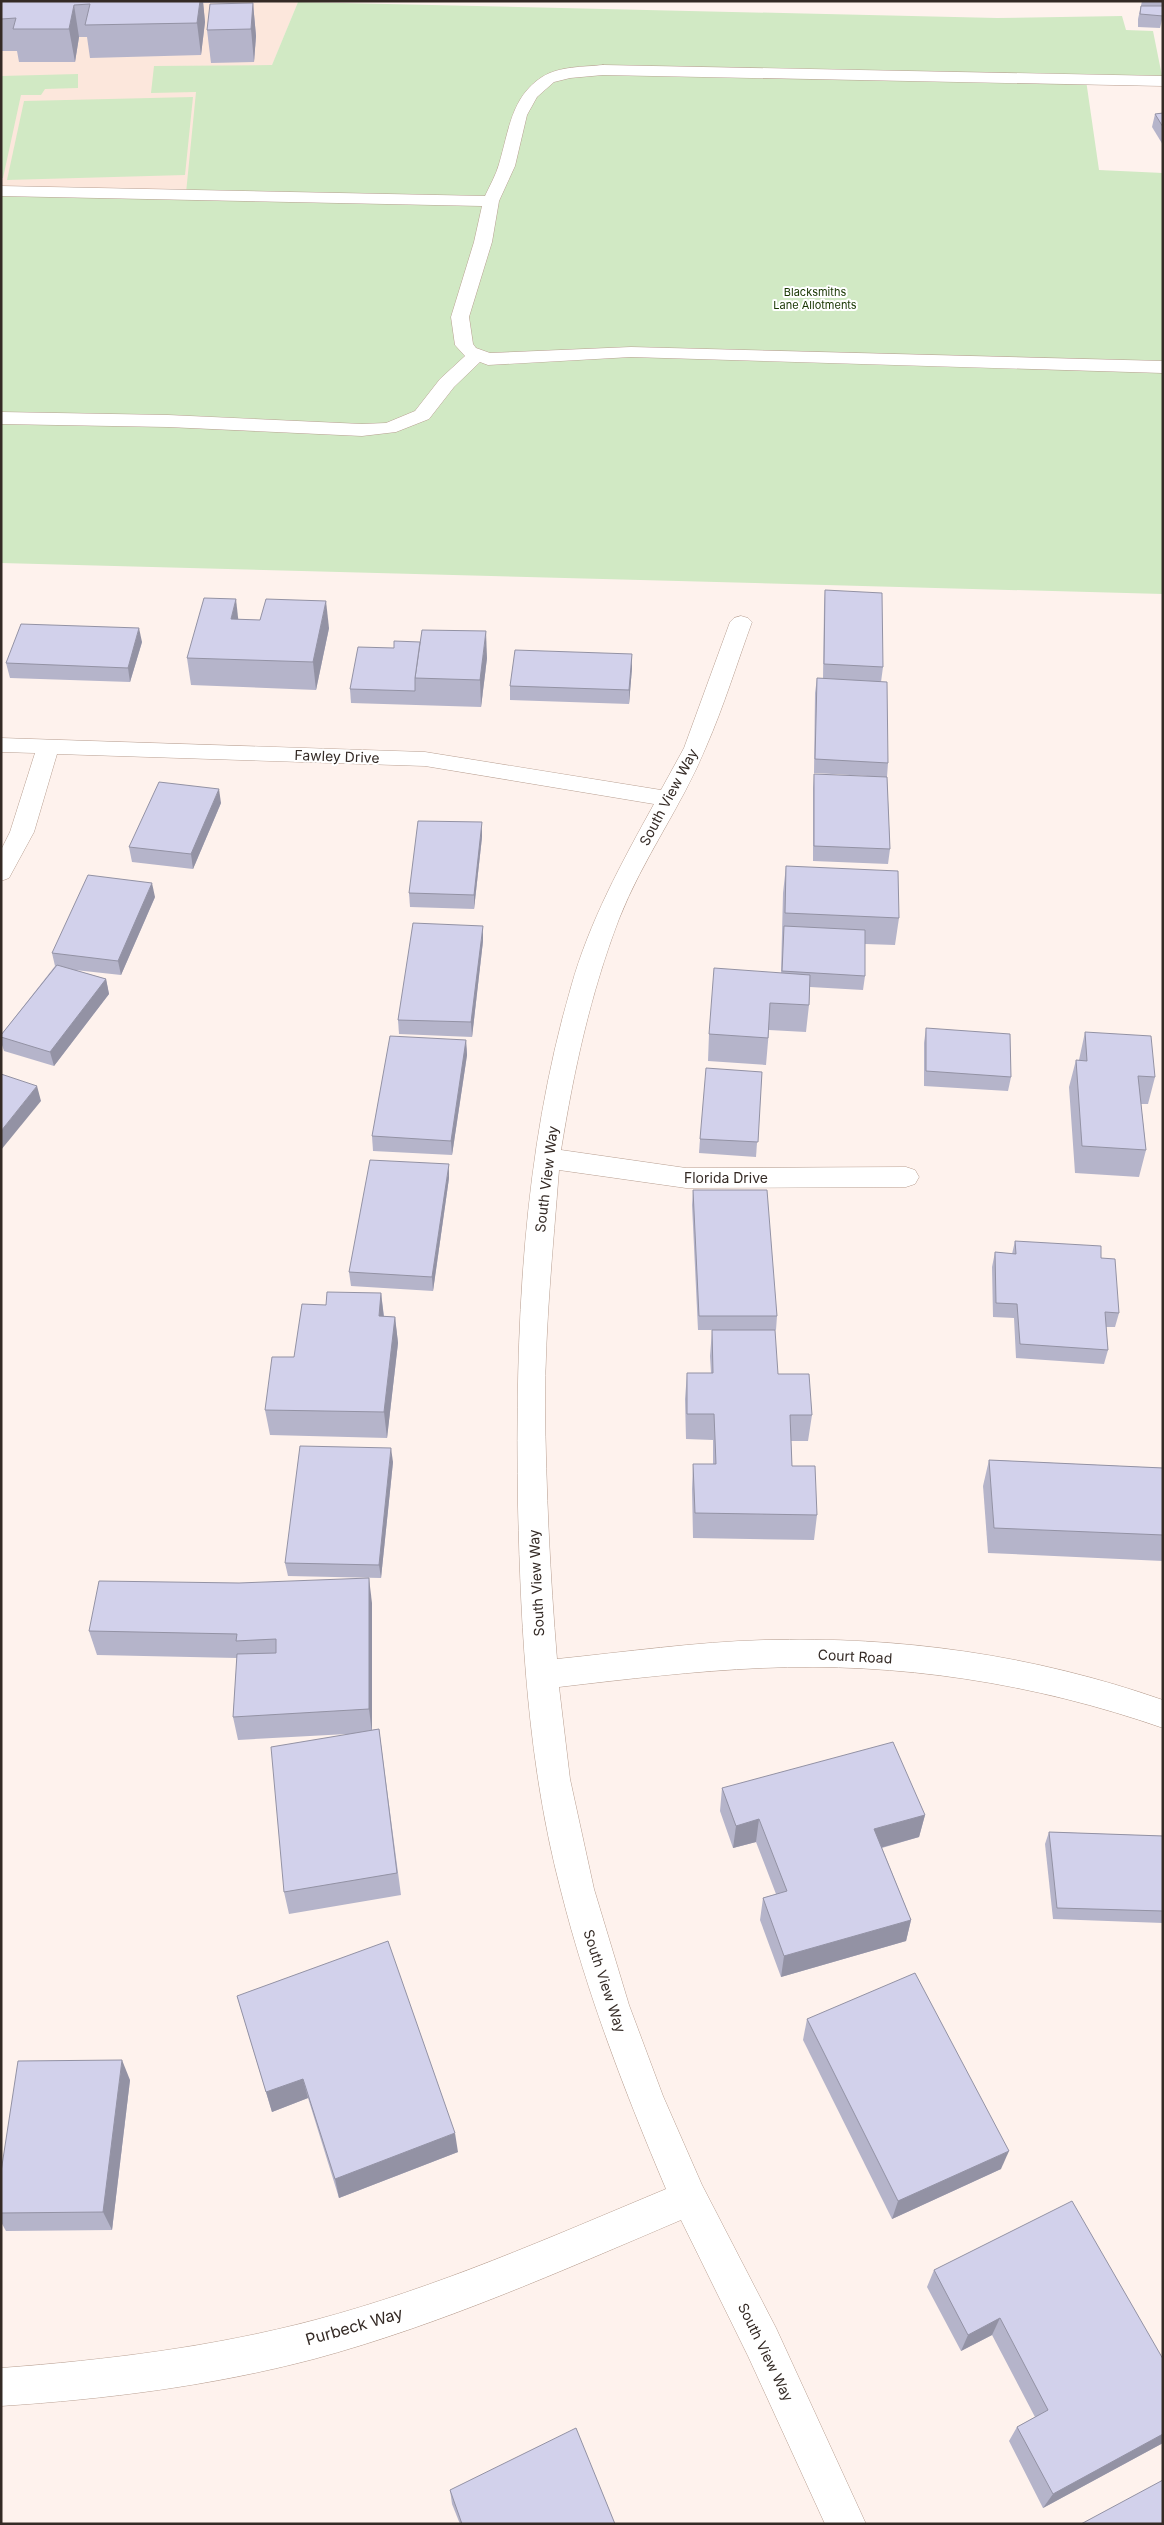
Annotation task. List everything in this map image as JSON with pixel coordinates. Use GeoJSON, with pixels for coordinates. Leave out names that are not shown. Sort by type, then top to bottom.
{"type":"FeatureCollection","features":[{"type":"Feature","properties":{"kind":"street"},"geometry":{"type":"LineString","coordinates":[[1163,81],[603,70],[569,73],[549,79],[530,94],[519,115],[507,166],[491,201],[483,242],[460,317],[464,345],[476,356],[495,358],[631,352],[1163,367]]}},
{"type":"Feature","properties":{"kind":"street"},"geometry":{"type":"LineString","coordinates":[[1,191],[221,196],[310,195],[491,201]]}},
{"type":"Feature","properties":{"kind":"street"},"geometry":{"type":"LineString","coordinates":[[1,418],[128,420],[346,429],[382,428],[405,423],[422,415],[447,382],[476,356]]}},
{"type":"Feature","properties":{"kind":"street","name":"South View Way"},"geometry":{"type":"LineString","coordinates":[[741,622],[695,748],[637,856],[608,917],[584,983],[562,1067],[547,1158],[534,1316],[531,1404],[535,1579],[542,1675],[554,1779],[577,1889],[611,2005],[647,2101],[690,2198],[762,2342],[846,2524]]}},
{"type":"Feature","properties":{"kind":"street","name":"Fawley Drive"},"geometry":{"type":"LineString","coordinates":[[1,745],[425,759],[669,799]]}},
{"type":"Feature","properties":{"kind":"street"},"geometry":{"type":"LineString","coordinates":[[1,873],[22,832],[48,747]]}},
{"type":"Feature","properties":{"kind":"street","name":"Florida Drive"},"geometry":{"type":"LineString","coordinates":[[547,1158],[686,1178],[906,1177]]}},
{"type":"Feature","properties":{"kind":"street","name":"Court Road"},"geometry":{"type":"LineString","coordinates":[[542,1675],[755,1655],[840,1654],[935,1661],[1031,1677],[1127,1700],[1163,1714]]}},
{"type":"Feature","properties":{"kind":"street","name":"Purbeck Way"},"geometry":{"type":"LineString","coordinates":[[1,2387],[83,2382],[232,2358],[357,2327],[478,2287],[690,2198]]}},
{"type":"Feature","properties":{"kind":"shaded area"},"geometry":{"type":"Polygon","coordinates":[[[1,1],[116,1],[116,4],[298,2],[220,193],[1,189],[1,1]]]}},
{"type":"Feature","properties":{"kind":"green space","name":"Blacksmiths Lane Allotments"},"geometry":{"type":"Polygon","coordinates":[[[298,2],[997,18],[1122,16],[1126,30],[1153,31],[1163,81],[1086,80],[1099,170],[1163,173],[1163,594],[1,563],[1,189],[186,193],[196,92],[151,93],[154,66],[272,65],[298,2]]]}},
{"type":"Feature","properties":{"kind":"green space"},"geometry":{"type":"Polygon","coordinates":[[[78,74],[78,88],[45,89],[41,95],[21,95],[3,178],[1,178],[1,76],[78,74]]]}},
{"type":"Feature","properties":{"kind":"green space"},"geometry":{"type":"Polygon","coordinates":[[[193,97],[185,175],[7,180],[24,101],[193,97]]]}},
{"type":"Feature","properties":{"kind":"building"},"geometry":{"type":"Polygon","coordinates":[[[1,1],[200,1],[197,23],[85,25],[90,4],[74,5],[69,29],[13,29],[16,18],[1,19],[1,1]]]}},
{"type":"Feature","properties":{"kind":"building"},"geometry":{"type":"Polygon","coordinates":[[[253,3],[251,29],[207,30],[210,4],[253,3]]]}},
{"type":"Feature","properties":{"kind":"building"},"geometry":{"type":"Polygon","coordinates":[[[1141,6],[1163,6],[1163,16],[1140,14],[1141,6]]]}},
{"type":"Feature","properties":{"kind":"building"},"geometry":{"type":"Polygon","coordinates":[[[1163,113],[1163,127],[1155,114],[1163,113]]]}},
{"type":"Feature","properties":{"kind":"building"},"geometry":{"type":"Polygon","coordinates":[[[825,590],[882,593],[883,667],[824,664],[825,590]]]}},
{"type":"Feature","properties":{"kind":"building"},"geometry":{"type":"Polygon","coordinates":[[[204,598],[236,599],[231,619],[260,620],[266,599],[326,601],[313,662],[187,658],[204,598]]]}},
{"type":"Feature","properties":{"kind":"building"},"geometry":{"type":"Polygon","coordinates":[[[21,624],[139,628],[128,668],[6,663],[21,624]]]}},
{"type":"Feature","properties":{"kind":"building"},"geometry":{"type":"Polygon","coordinates":[[[422,630],[486,631],[480,680],[415,678],[422,630]]]}},
{"type":"Feature","properties":{"kind":"building"},"geometry":{"type":"Polygon","coordinates":[[[394,641],[420,642],[415,691],[350,689],[358,647],[394,648],[394,641]]]}},
{"type":"Feature","properties":{"kind":"building"},"geometry":{"type":"Polygon","coordinates":[[[515,650],[632,654],[629,690],[510,686],[515,650]]]}},
{"type":"Feature","properties":{"kind":"building"},"geometry":{"type":"Polygon","coordinates":[[[817,678],[887,682],[888,763],[815,759],[817,678]]]}},
{"type":"Feature","properties":{"kind":"building"},"geometry":{"type":"Polygon","coordinates":[[[814,774],[887,777],[890,849],[814,846],[814,774]]]}},
{"type":"Feature","properties":{"kind":"building"},"geometry":{"type":"Polygon","coordinates":[[[159,782],[219,789],[191,854],[129,847],[159,782]]]}},
{"type":"Feature","properties":{"kind":"building"},"geometry":{"type":"Polygon","coordinates":[[[418,821],[482,822],[474,895],[409,893],[418,821]]]}},
{"type":"Feature","properties":{"kind":"building"},"geometry":{"type":"Polygon","coordinates":[[[786,866],[898,871],[899,918],[785,913],[786,866]]]}},
{"type":"Feature","properties":{"kind":"building"},"geometry":{"type":"Polygon","coordinates":[[[88,875],[152,883],[118,961],[52,953],[88,875]]]}},
{"type":"Feature","properties":{"kind":"building"},"geometry":{"type":"Polygon","coordinates":[[[413,923],[483,926],[471,1022],[398,1020],[413,923]]]}},
{"type":"Feature","properties":{"kind":"building"},"geometry":{"type":"Polygon","coordinates":[[[784,926],[865,930],[865,976],[782,971],[784,926]]]}},
{"type":"Feature","properties":{"kind":"building"},"geometry":{"type":"Polygon","coordinates":[[[57,965],[106,979],[50,1052],[1,1037],[1,1035],[57,965]]]}},
{"type":"Feature","properties":{"kind":"building"},"geometry":{"type":"Polygon","coordinates":[[[714,968],[810,975],[809,1005],[770,1003],[768,1038],[709,1034],[714,968]]]}},
{"type":"Feature","properties":{"kind":"building"},"geometry":{"type":"Polygon","coordinates":[[[926,1028],[1010,1034],[1011,1077],[926,1071],[926,1028]]]}},
{"type":"Feature","properties":{"kind":"building"},"geometry":{"type":"Polygon","coordinates":[[[1085,1032],[1151,1036],[1155,1077],[1138,1076],[1146,1150],[1082,1146],[1076,1060],[1087,1061],[1085,1032]]]}},
{"type":"Feature","properties":{"kind":"building"},"geometry":{"type":"Polygon","coordinates":[[[390,1036],[466,1040],[451,1141],[372,1136],[390,1036]]]}},
{"type":"Feature","properties":{"kind":"building"},"geometry":{"type":"Polygon","coordinates":[[[706,1068],[762,1072],[758,1142],[700,1139],[706,1068]]]}},
{"type":"Feature","properties":{"kind":"building"},"geometry":{"type":"Polygon","coordinates":[[[1,1074],[37,1086],[1,1131],[1,1074]]]}},
{"type":"Feature","properties":{"kind":"building"},"geometry":{"type":"Polygon","coordinates":[[[370,1160],[449,1164],[432,1277],[349,1272],[370,1160]]]}},
{"type":"Feature","properties":{"kind":"building"},"geometry":{"type":"Polygon","coordinates":[[[693,1190],[767,1190],[777,1316],[699,1316],[693,1190]]]}},
{"type":"Feature","properties":{"kind":"building"},"geometry":{"type":"Polygon","coordinates":[[[1015,1241],[1101,1246],[1101,1258],[1115,1259],[1119,1313],[1105,1312],[1108,1350],[1020,1344],[1017,1304],[996,1303],[995,1252],[1016,1254],[1015,1241]]]}},
{"type":"Feature","properties":{"kind":"building"},"geometry":{"type":"Polygon","coordinates":[[[327,1292],[381,1293],[379,1316],[395,1317],[384,1412],[265,1410],[272,1357],[294,1357],[302,1304],[326,1305],[327,1292]]]}},
{"type":"Feature","properties":{"kind":"building"},"geometry":{"type":"Polygon","coordinates":[[[712,1330],[775,1330],[778,1374],[809,1374],[812,1415],[790,1415],[792,1466],[815,1466],[817,1515],[695,1513],[693,1464],[716,1464],[714,1414],[687,1414],[687,1373],[713,1373],[712,1330]]]}},
{"type":"Feature","properties":{"kind":"building"},"geometry":{"type":"Polygon","coordinates":[[[300,1446],[391,1448],[379,1565],[285,1563],[300,1446]]]}},
{"type":"Feature","properties":{"kind":"building"},"geometry":{"type":"Polygon","coordinates":[[[989,1460],[1163,1468],[1163,1535],[994,1528],[989,1460]]]}},
{"type":"Feature","properties":{"kind":"building"},"geometry":{"type":"Polygon","coordinates":[[[369,1578],[369,1709],[233,1717],[237,1654],[276,1653],[276,1639],[236,1641],[237,1634],[89,1631],[99,1581],[239,1583],[369,1578]]]}},
{"type":"Feature","properties":{"kind":"building"},"geometry":{"type":"Polygon","coordinates":[[[379,1729],[397,1873],[284,1892],[271,1747],[379,1729]]]}},
{"type":"Feature","properties":{"kind":"building"},"geometry":{"type":"Polygon","coordinates":[[[893,1742],[925,1815],[874,1829],[911,1920],[784,1956],[763,1898],[787,1891],[759,1819],[736,1826],[722,1788],[893,1742]]]}},
{"type":"Feature","properties":{"kind":"building"},"geometry":{"type":"Polygon","coordinates":[[[1049,1832],[1163,1836],[1163,1911],[1057,1908],[1049,1832]]]}},
{"type":"Feature","properties":{"kind":"building"},"geometry":{"type":"Polygon","coordinates":[[[388,1941],[455,2133],[335,2179],[303,2079],[266,2092],[237,1996],[388,1941]]]}},
{"type":"Feature","properties":{"kind":"building"},"geometry":{"type":"Polygon","coordinates":[[[915,1973],[1009,2151],[898,2201],[807,2019],[915,1973]]]}},
{"type":"Feature","properties":{"kind":"building"},"geometry":{"type":"Polygon","coordinates":[[[122,2060],[103,2212],[1,2213],[1,2172],[18,2061],[122,2060]]]}},
{"type":"Feature","properties":{"kind":"building"},"geometry":{"type":"Polygon","coordinates":[[[1072,2201],[1163,2359],[1163,2434],[1053,2494],[1017,2427],[1048,2410],[1000,2318],[968,2335],[934,2270],[1072,2201]]]}},
{"type":"Feature","properties":{"kind":"building"},"geometry":{"type":"Polygon","coordinates":[[[576,2428],[615,2524],[462,2524],[450,2490],[576,2428]]]}},
{"type":"Feature","properties":{"kind":"building"},"geometry":{"type":"Polygon","coordinates":[[[1163,2480],[1163,2524],[1081,2524],[1163,2480]]]}}]}
